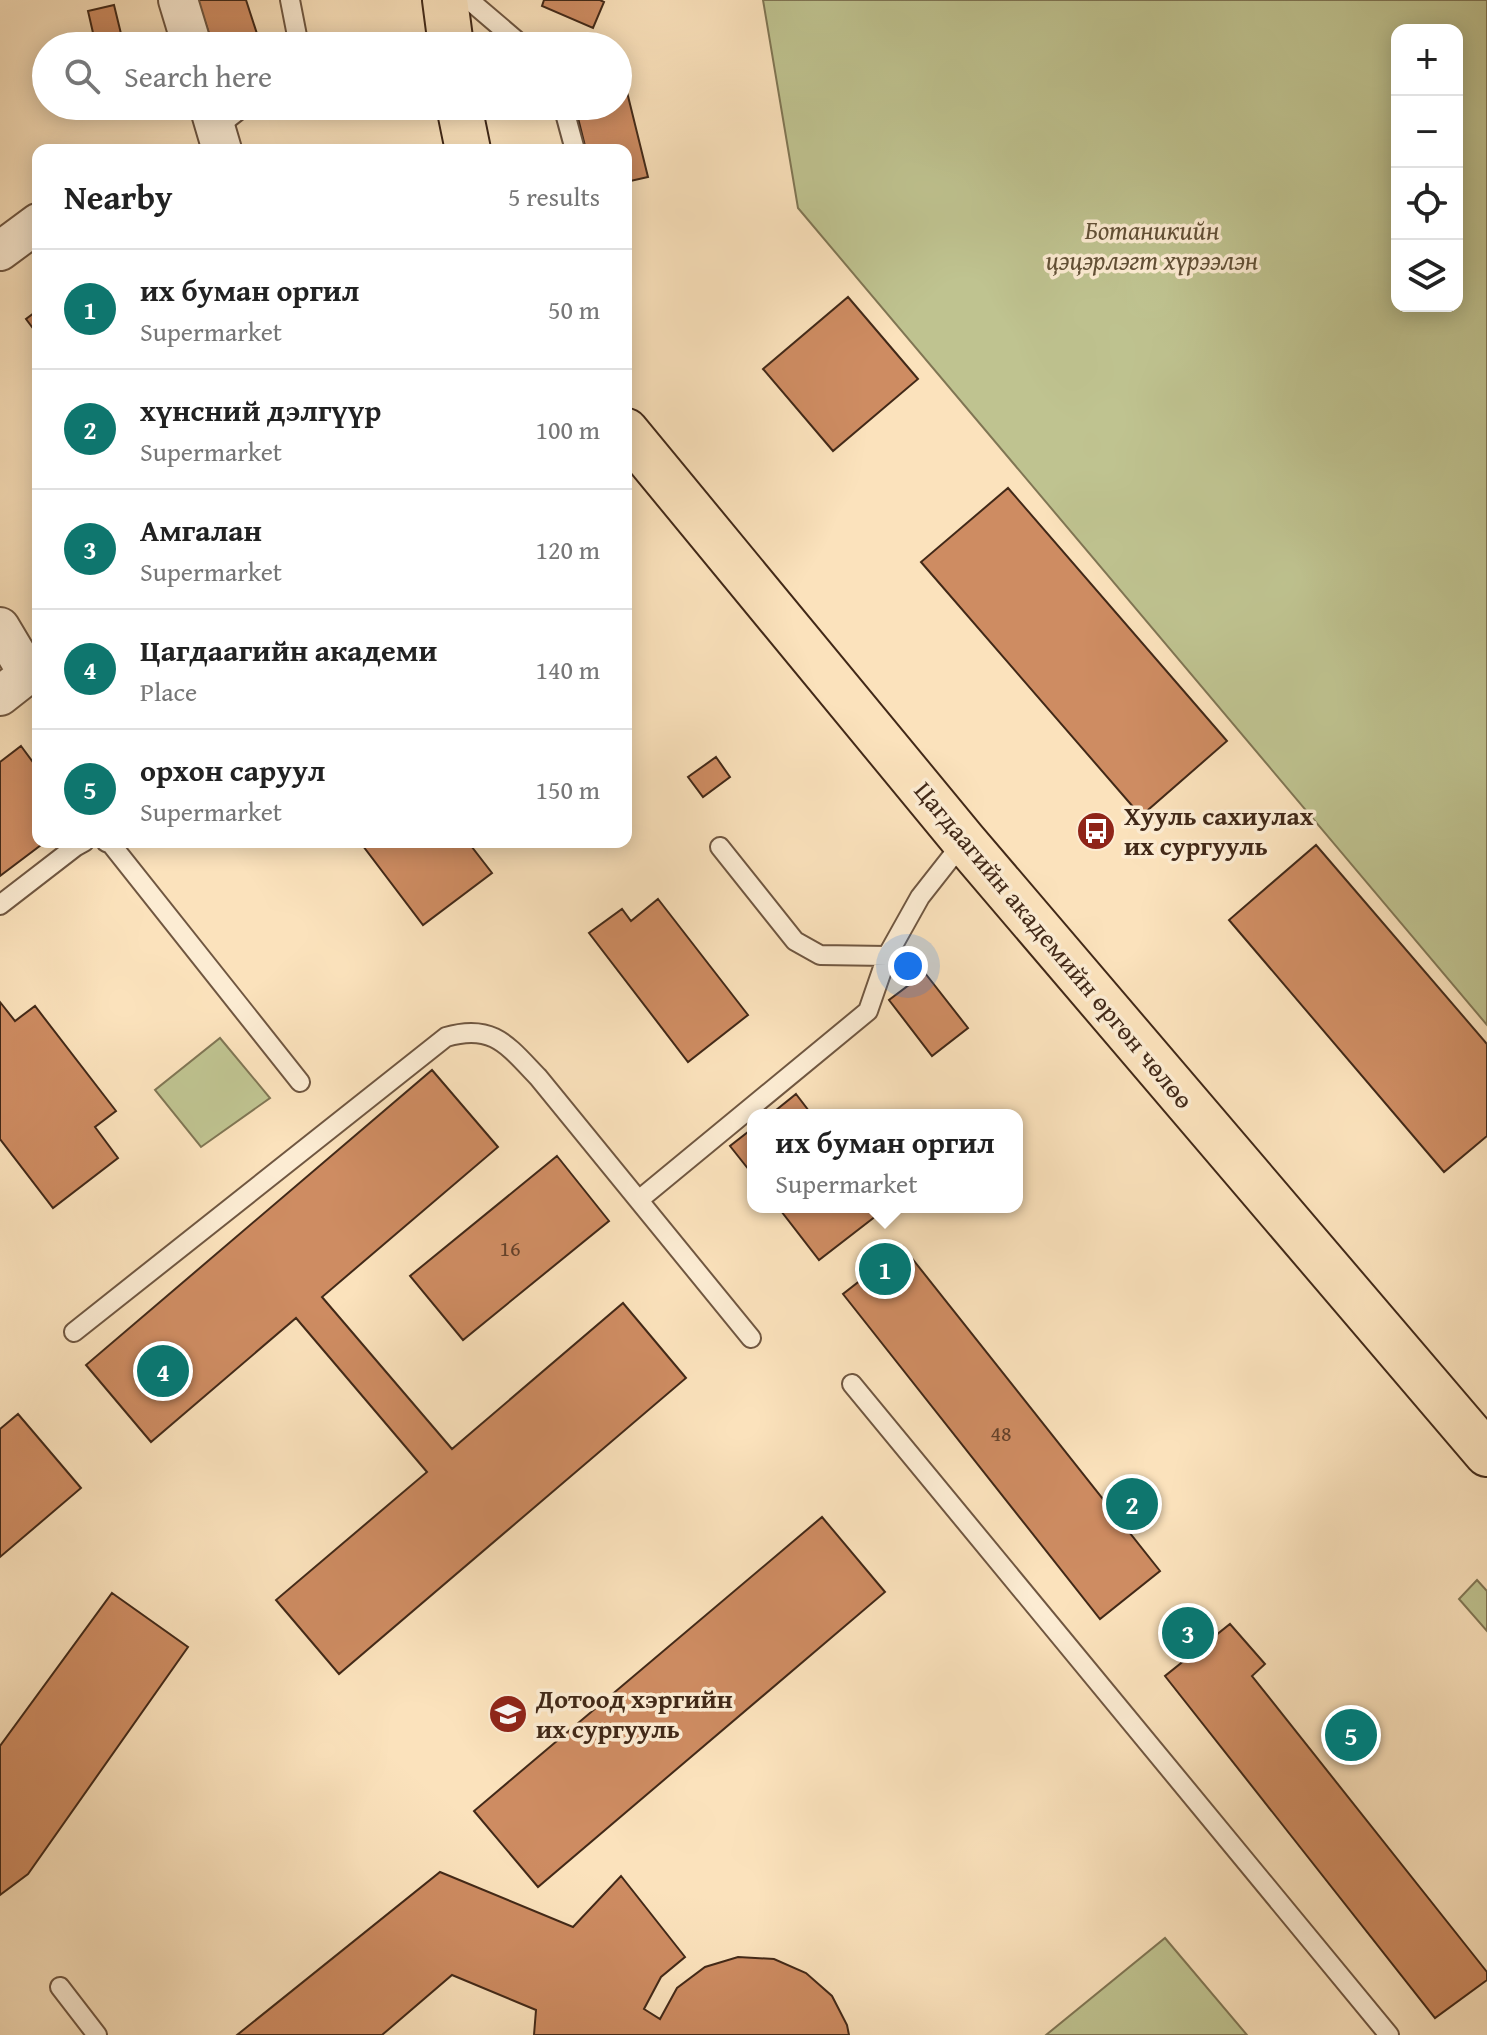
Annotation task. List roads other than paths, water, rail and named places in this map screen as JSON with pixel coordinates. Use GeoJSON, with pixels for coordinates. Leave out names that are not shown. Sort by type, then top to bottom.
{"type":"FeatureCollection","features":[{"type":"Feature","properties":{"kind":"highway"},"geometry":{"type":"LineString","coordinates":[[445,0],[449,32]]}},
{"type":"Feature","properties":{"kind":"highway"},"geometry":{"type":"LineString","coordinates":[[462,120],[467,144]]}},
{"type":"Feature","properties":{"kind":"highway","name":"Цагдаагийн академийн өргөн чөлөө"},"geometry":{"type":"LineString","coordinates":[[632,438],[964,841],[1487,1454]]}},
{"type":"Feature","properties":{"kind":"street"},"geometry":{"type":"LineString","coordinates":[[178,0],[188,32]]}},
{"type":"Feature","properties":{"kind":"street"},"geometry":{"type":"LineString","coordinates":[[0,251],[32,227]]}},
{"type":"Feature","properties":{"kind":"street"},"geometry":{"type":"LineString","coordinates":[[0,627],[28,674],[0,696]]}},
{"type":"Feature","properties":{"kind":"lane"},"geometry":{"type":"LineString","coordinates":[[290,0],[296,32]]}},
{"type":"Feature","properties":{"kind":"lane"},"geometry":{"type":"LineString","coordinates":[[469,0],[507,32]]}},
{"type":"Feature","properties":{"kind":"lane"},"geometry":{"type":"LineString","coordinates":[[567,120],[573,144]]}},
{"type":"Feature","properties":{"kind":"lane"},"geometry":{"type":"LineString","coordinates":[[749,1109],[868,1011],[887,956],[920,897],[964,841]]}},
{"type":"Feature","properties":{"kind":"lane"},"geometry":{"type":"LineString","coordinates":[[720,847],[795,941],[820,955],[887,956]]}},
{"type":"Feature","properties":{"kind":"lane"},"geometry":{"type":"LineString","coordinates":[[0,905],[74,848]]}},
{"type":"Feature","properties":{"kind":"lane"},"geometry":{"type":"LineString","coordinates":[[114,848],[300,1082]]}},
{"type":"Feature","properties":{"kind":"lane"},"geometry":{"type":"LineString","coordinates":[[74,1332],[446,1037],[462,1032],[481,1033],[507,1044],[640,1199],[751,1338]]}},
{"type":"Feature","properties":{"kind":"lane"},"geometry":{"type":"LineString","coordinates":[[640,1199],[747,1111]]}},
{"type":"Feature","properties":{"kind":"lane"},"geometry":{"type":"LineString","coordinates":[[852,1384],[1389,2035]]}},
{"type":"Feature","properties":{"kind":"lane"},"geometry":{"type":"LineString","coordinates":[[60,1987],[97,2035]]}},
{"type":"Feature","properties":{"kind":"place","name":"Хууль сахиулах их сургууль"},"geometry":{"type":"Point","coordinates":[1096,831]}},
{"type":"Feature","properties":{"kind":"place","name":"их буман оргил"},"geometry":{"type":"Point","coordinates":[885,1269]}},
{"type":"Feature","properties":{"kind":"place","name":"Цагдаагийн академи"},"geometry":{"type":"Point","coordinates":[163,1371]}},
{"type":"Feature","properties":{"kind":"place","name":"хүнсний дэлгүүр"},"geometry":{"type":"Point","coordinates":[1132,1504]}},
{"type":"Feature","properties":{"kind":"place","name":"Амгалан"},"geometry":{"type":"Point","coordinates":[1188,1633]}},
{"type":"Feature","properties":{"kind":"place","name":"Дотоод хэргийн их сургууль"},"geometry":{"type":"Point","coordinates":[508,1714]}},
{"type":"Feature","properties":{"kind":"place","name":"орхон саруул"},"geometry":{"type":"Point","coordinates":[1351,1735]}},
{"type":"Feature","properties":{"kind":"park label","name":"Ботаникийн цэцэрлэгт хүрээлэн"},"geometry":{"type":"Point","coordinates":[1152,245]}}]}
